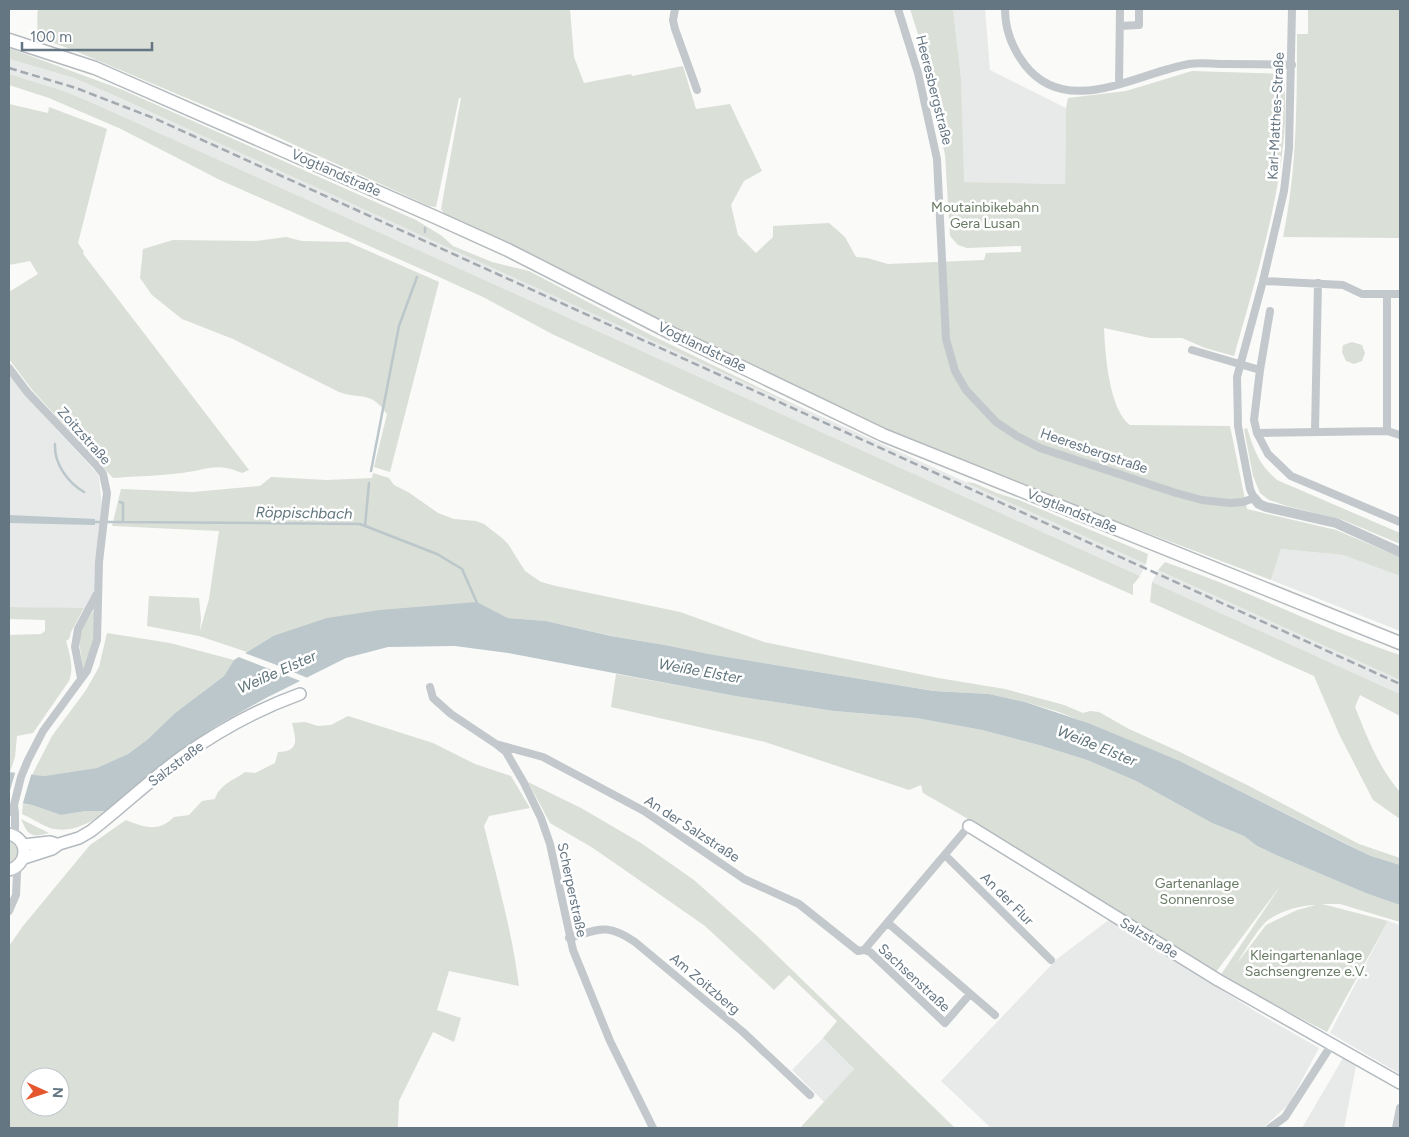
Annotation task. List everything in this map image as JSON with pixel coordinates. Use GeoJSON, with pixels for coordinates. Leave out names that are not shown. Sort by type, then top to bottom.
{"type":"FeatureCollection","features":[{"type":"Feature","properties":{"kind":"main road","name":"Vogtlandstraße"},"geometry":{"type":"LineString","coordinates":[[9,40],[95,68],[148,90],[500,246],[673,334],[883,435],[1400,643]]}},
{"type":"Feature","properties":{"kind":"main road","name":"Salzstraße"},"geometry":{"type":"LineString","coordinates":[[17,864],[52,849],[59,844],[79,838],[91,831],[182,757],[217,734],[253,713],[300,694]]}},
{"type":"Feature","properties":{"kind":"main road","name":"Salzstraße"},"geometry":{"type":"LineString","coordinates":[[969,826],[1210,975],[1400,1083]]}},
{"type":"Feature","properties":{"kind":"main road"},"geometry":{"type":"LineString","coordinates":[[12,835],[23,845],[17,864]]}},
{"type":"Feature","properties":{"kind":"main road","name":"Salzstraße"},"geometry":{"type":"LineString","coordinates":[[23,845],[50,842],[59,844]]}},
{"type":"Feature","properties":{"kind":"street"},"geometry":{"type":"LineString","coordinates":[[675,9],[673,20],[675,29],[696,90]]}},
{"type":"Feature","properties":{"kind":"street","name":"Heeresbergstraße"},"geometry":{"type":"LineString","coordinates":[[898,9],[918,74],[937,159],[946,339],[955,371],[966,390],[996,422],[1040,448],[1184,496],[1202,500],[1230,502],[1243,502],[1254,498]]}},
{"type":"Feature","properties":{"kind":"street"},"geometry":{"type":"LineString","coordinates":[[1005,9],[1005,25],[1013,48],[1030,72],[1054,87],[1070,91],[1087,91],[1119,84],[1170,68],[1191,64],[1292,64]]}},
{"type":"Feature","properties":{"kind":"street"},"geometry":{"type":"LineString","coordinates":[[1119,84],[1120,9]]}},
{"type":"Feature","properties":{"kind":"street"},"geometry":{"type":"LineString","coordinates":[[1120,26],[1139,25],[1139,9]]}},
{"type":"Feature","properties":{"kind":"street","name":"Karl-Matthes-Straße"},"geometry":{"type":"LineString","coordinates":[[1254,498],[1250,489],[1238,426],[1237,377],[1263,281],[1284,191],[1290,148],[1292,9]]}},
{"type":"Feature","properties":{"kind":"street"},"geometry":{"type":"LineString","coordinates":[[1263,281],[1343,285],[1362,294],[1400,294]]}},
{"type":"Feature","properties":{"kind":"street"},"geometry":{"type":"LineString","coordinates":[[1315,431],[1318,283]]}},
{"type":"Feature","properties":{"kind":"street"},"geometry":{"type":"LineString","coordinates":[[1387,294],[1387,431]]}},
{"type":"Feature","properties":{"kind":"street"},"geometry":{"type":"LineString","coordinates":[[1270,311],[1254,420],[1257,432],[1268,454],[1291,476],[1400,522]]}},
{"type":"Feature","properties":{"kind":"street"},"geometry":{"type":"LineString","coordinates":[[1192,350],[1260,370]]}},
{"type":"Feature","properties":{"kind":"street","name":"Zoitzstraße"},"geometry":{"type":"LineString","coordinates":[[9,368],[28,393],[103,474],[107,493],[99,562],[97,640],[87,671],[40,739],[21,777],[11,808],[15,820],[12,835]]}},
{"type":"Feature","properties":{"kind":"street"},"geometry":{"type":"LineString","coordinates":[[1257,432],[1387,431],[1400,435]]}},
{"type":"Feature","properties":{"kind":"street"},"geometry":{"type":"LineString","coordinates":[[1254,498],[1259,504],[1266,507],[1336,523],[1400,552]]}},
{"type":"Feature","properties":{"kind":"street","name":"Zoitzstraße"},"geometry":{"type":"LineString","coordinates":[[81,678],[74,647],[78,629],[97,594]]}},
{"type":"Feature","properties":{"kind":"street","name":"Scherperstraße"},"geometry":{"type":"LineString","coordinates":[[430,686],[433,698],[451,714],[506,752],[542,818],[550,844],[569,938],[610,1041],[653,1128]]}},
{"type":"Feature","properties":{"kind":"street","name":"An der Salzstraße"},"geometry":{"type":"LineString","coordinates":[[496,744],[543,757],[644,811],[744,879],[799,904],[858,951],[864,950]]}},
{"type":"Feature","properties":{"kind":"street","name":"Sachsenstraße"},"geometry":{"type":"LineString","coordinates":[[969,826],[864,950],[870,952],[945,1023],[970,994]]}},
{"type":"Feature","properties":{"kind":"street","name":"An der Flur"},"geometry":{"type":"LineString","coordinates":[[945,855],[1051,960]]}},
{"type":"Feature","properties":{"kind":"street"},"geometry":{"type":"LineString","coordinates":[[9,911],[10,900],[16,895],[17,864]]}},
{"type":"Feature","properties":{"kind":"street","name":"Sachsenstraße"},"geometry":{"type":"LineString","coordinates":[[888,923],[995,1015]]}},
{"type":"Feature","properties":{"kind":"street","name":"Am Zoitzberg"},"geometry":{"type":"LineString","coordinates":[[569,938],[609,929],[619,931],[744,1032],[810,1095]]}},
{"type":"Feature","properties":{"kind":"street"},"geometry":{"type":"LineString","coordinates":[[1270,1128],[1285,1116],[1332,1044]]}},
{"type":"Feature","properties":{"kind":"street"},"geometry":{"type":"LineString","coordinates":[[1396,1128],[1400,1108]]}},
{"type":"Feature","properties":{"kind":"shaded area"},"geometry":{"type":"Polygon","coordinates":[[[953,9],[985,9],[990,70],[1066,108],[1065,184],[963,182],[961,78],[953,9]]]}},
{"type":"Feature","properties":{"kind":"shaded area"},"geometry":{"type":"Polygon","coordinates":[[[9,59],[74,78],[120,98],[1146,564],[1140,576],[95,104],[64,91],[9,74],[9,59]]]}},
{"type":"Feature","properties":{"kind":"shaded area"},"geometry":{"type":"Polygon","coordinates":[[[9,374],[32,403],[96,472],[99,478],[102,506],[98,540],[97,594],[87,609],[9,607],[9,374]]]}},
{"type":"Feature","properties":{"kind":"shaded area"},"geometry":{"type":"Polygon","coordinates":[[[1281,549],[1343,555],[1400,576],[1400,631],[1271,580],[1281,549]]]}},
{"type":"Feature","properties":{"kind":"shaded area"},"geometry":{"type":"Polygon","coordinates":[[[1158,570],[1400,680],[1400,694],[1152,582],[1158,570]]]}},
{"type":"Feature","properties":{"kind":"shaded area"},"geometry":{"type":"Polygon","coordinates":[[[1110,919],[1258,1013],[1319,1048],[1289,1104],[1265,1126],[1266,1128],[991,1128],[941,1081],[1057,959],[1110,919]]]}},
{"type":"Feature","properties":{"kind":"shaded area"},"geometry":{"type":"Polygon","coordinates":[[[1388,921],[1400,925],[1400,1074],[1330,1033],[1388,921]]]}},
{"type":"Feature","properties":{"kind":"shaded area"},"geometry":{"type":"Polygon","coordinates":[[[823,1038],[854,1069],[824,1102],[792,1070],[823,1038]]]}},
{"type":"Feature","properties":{"kind":"shaded area"},"geometry":{"type":"Polygon","coordinates":[[[1343,1058],[1356,1066],[1344,1128],[1302,1128],[1343,1058]]]}},
{"type":"Feature","properties":{"kind":"green space","name":"Moutainbikebahn Gera Lusan"},"geometry":{"type":"Polygon","coordinates":[[[38,9],[570,9],[574,57],[584,83],[683,66],[696,109],[730,104],[762,171],[744,181],[731,205],[738,235],[756,253],[773,237],[773,226],[829,223],[845,237],[856,257],[888,264],[984,260],[986,253],[1021,252],[1021,246],[967,248],[958,245],[950,236],[945,155],[921,44],[910,9],[953,9],[961,78],[964,182],[1065,184],[1066,108],[1068,98],[1126,91],[1192,71],[1284,74],[1285,124],[1278,183],[1266,241],[1234,356],[1205,348],[1182,338],[1150,338],[1104,328],[1113,394],[1123,418],[1130,425],[1230,426],[1247,509],[1336,530],[1400,557],[1400,576],[1343,555],[1281,549],[1271,580],[911,441],[672,329],[445,215],[441,209],[461,98],[459,98],[436,207],[429,206],[264,131],[73,50],[36,37],[38,9]]]}},
{"type":"Feature","properties":{"kind":"green space"},"geometry":{"type":"Polygon","coordinates":[[[1308,9],[1400,9],[1400,238],[1283,237],[1294,161],[1297,34],[1308,34],[1308,9]]]}},
{"type":"Feature","properties":{"kind":"green space"},"geometry":{"type":"Polygon","coordinates":[[[9,48],[123,90],[416,220],[442,236],[453,246],[492,262],[529,271],[647,333],[807,411],[120,98],[74,78],[9,59],[9,48]]]}},
{"type":"Feature","properties":{"kind":"green space"},"geometry":{"type":"Polygon","coordinates":[[[9,74],[64,91],[95,104],[1140,576],[1133,585],[1133,595],[722,413],[552,334],[485,298],[220,180],[121,129],[49,98],[9,85],[9,74]]]}},
{"type":"Feature","properties":{"kind":"green space"},"geometry":{"type":"Polygon","coordinates":[[[9,104],[48,113],[49,107],[107,129],[78,243],[84,255],[249,470],[242,473],[218,467],[173,474],[113,478],[33,391],[9,359],[9,292],[38,274],[30,261],[9,265],[9,104]]]}},
{"type":"Feature","properties":{"kind":"green space"},"geometry":{"type":"Polygon","coordinates":[[[286,237],[302,241],[348,242],[439,282],[390,472],[374,467],[387,414],[381,406],[365,397],[339,392],[233,339],[182,319],[152,295],[140,278],[143,249],[173,240],[256,241],[286,237]]]}},
{"type":"Feature","properties":{"kind":"green space"},"geometry":{"type":"Polygon","coordinates":[[[1352,342],[1362,345],[1365,353],[1362,361],[1354,364],[1346,361],[1342,352],[1343,345],[1352,342]]]}},
{"type":"Feature","properties":{"kind":"green space"},"geometry":{"type":"Polygon","coordinates":[[[1247,428],[1258,457],[1265,468],[1277,480],[1400,533],[1400,544],[1343,520],[1269,500],[1260,493],[1253,476],[1244,429],[1247,428]]]}},
{"type":"Feature","properties":{"kind":"green space"},"geometry":{"type":"Polygon","coordinates":[[[373,473],[389,478],[394,485],[408,492],[438,513],[454,519],[476,521],[484,524],[508,544],[525,571],[541,582],[680,612],[764,642],[938,678],[1005,689],[1064,705],[1083,713],[1090,711],[1099,712],[1129,729],[1249,786],[1359,844],[1400,858],[1400,865],[1371,856],[1180,761],[1059,712],[989,694],[935,691],[709,654],[612,636],[546,621],[508,618],[477,602],[273,636],[247,652],[199,636],[147,626],[149,596],[199,598],[200,631],[209,599],[219,531],[112,526],[121,489],[193,492],[260,486],[271,477],[327,480],[372,478],[373,473]]]}},
{"type":"Feature","properties":{"kind":"green space"},"geometry":{"type":"Polygon","coordinates":[[[967,482],[1019,500],[1148,554],[1146,564],[969,484],[967,482]]]}},
{"type":"Feature","properties":{"kind":"green space"},"geometry":{"type":"Polygon","coordinates":[[[1165,562],[1400,655],[1400,680],[1158,570],[1165,562]]]}},
{"type":"Feature","properties":{"kind":"green space"},"geometry":{"type":"Polygon","coordinates":[[[1152,582],[1400,694],[1400,716],[1360,695],[1355,707],[1380,763],[1400,792],[1400,819],[1373,800],[1339,734],[1314,676],[1150,602],[1152,582]]]}},
{"type":"Feature","properties":{"kind":"green space"},"geometry":{"type":"Polygon","coordinates":[[[9,607],[84,608],[69,639],[66,641],[71,666],[69,681],[33,733],[17,736],[15,757],[10,772],[9,635],[41,634],[45,631],[45,620],[9,619],[9,607]]]}},
{"type":"Feature","properties":{"kind":"green space"},"geometry":{"type":"Polygon","coordinates":[[[95,608],[93,642],[85,668],[83,669],[79,641],[80,632],[95,608]]]}},
{"type":"Feature","properties":{"kind":"green space"},"geometry":{"type":"Polygon","coordinates":[[[107,633],[170,643],[234,660],[224,676],[175,713],[148,739],[128,754],[98,768],[44,776],[32,775],[52,736],[86,690],[99,667],[107,633]]]}},
{"type":"Feature","properties":{"kind":"green space"},"geometry":{"type":"Polygon","coordinates":[[[616,674],[735,696],[834,711],[916,718],[982,730],[1039,745],[1087,760],[1136,781],[1212,823],[1244,836],[1257,846],[1276,855],[1368,894],[1400,905],[1400,922],[1340,904],[1322,904],[1388,921],[1327,1032],[1220,976],[1281,885],[1216,972],[923,793],[921,785],[909,790],[765,742],[611,707],[616,674]],[[1316,905],[1291,909],[1268,920],[1256,934],[1238,962],[1266,925],[1297,910],[1316,905]]]}},
{"type":"Feature","properties":{"kind":"green space"},"geometry":{"type":"Polygon","coordinates":[[[348,716],[433,743],[475,764],[511,776],[530,808],[489,816],[484,826],[508,925],[519,986],[449,971],[437,1010],[461,1018],[454,1042],[433,1032],[399,1101],[398,1128],[9,1128],[9,946],[23,926],[90,845],[126,820],[139,825],[157,827],[174,817],[189,815],[202,801],[215,799],[223,786],[232,780],[245,772],[255,773],[275,763],[278,752],[290,750],[295,744],[292,723],[305,722],[318,726],[331,725],[348,716]]]}},
{"type":"Feature","properties":{"kind":"green space"},"geometry":{"type":"Polygon","coordinates":[[[528,782],[581,808],[641,843],[694,880],[756,935],[955,1128],[800,1128],[854,1069],[823,1038],[837,1021],[789,975],[774,990],[705,926],[593,848],[550,823],[528,782]]]}},
{"type":"Feature","properties":{"kind":"green space"},"geometry":{"type":"Polygon","coordinates":[[[23,804],[32,805],[61,815],[86,811],[107,811],[94,820],[65,830],[50,828],[22,814],[23,804]]]}},
{"type":"Feature","properties":{"kind":"green space"},"geometry":{"type":"Polygon","coordinates":[[[21,819],[49,833],[31,834],[21,819]]]}},
{"type":"Feature","properties":{"kind":"green space"},"geometry":{"type":"Polygon","coordinates":[[[9,841],[16,845],[18,853],[17,858],[9,864],[9,841]]]}},
{"type":"Feature","properties":{"kind":"water"},"geometry":{"type":"Polygon","coordinates":[[[9,515],[95,519],[95,525],[9,523],[9,515]]]}},
{"type":"Feature","properties":{"kind":"water","name":"Weiße Elster"},"geometry":{"type":"Polygon","coordinates":[[[477,602],[508,618],[546,621],[611,636],[709,654],[934,691],[989,694],[1025,702],[1088,723],[1180,761],[1371,856],[1400,865],[1400,905],[1368,894],[1276,855],[1257,846],[1244,836],[1212,823],[1136,781],[1087,760],[1039,745],[982,730],[916,718],[834,711],[735,696],[508,653],[455,646],[388,647],[346,658],[266,698],[216,726],[173,756],[107,811],[86,811],[61,815],[32,805],[9,801],[9,772],[44,776],[97,768],[128,754],[148,739],[175,713],[224,676],[234,660],[273,636],[327,618],[380,610],[477,602]]]}},
{"type":"Feature","properties":{"kind":"pier"},"geometry":{"type":"Polygon","coordinates":[[[242,652],[310,679],[303,682],[236,656],[242,652]]]}},
{"type":"Feature","properties":{"kind":"pier"},"geometry":{"type":"Polygon","coordinates":[[[16,770],[32,772],[22,806],[9,804],[9,794],[16,770]]]}},
{"type":"Feature","properties":{"kind":"waterway"},"geometry":{"type":"LineString","coordinates":[[371,471],[399,326],[417,277]]}},
{"type":"Feature","properties":{"kind":"waterway","name":"Röppischbach"},"geometry":{"type":"LineString","coordinates":[[55,444],[59,465],[72,483],[84,492]]}},
{"type":"Feature","properties":{"kind":"waterway"},"geometry":{"type":"LineString","coordinates":[[365,526],[369,483]]}},
{"type":"Feature","properties":{"kind":"waterway","name":"Röppischbach"},"geometry":{"type":"LineString","coordinates":[[120,502],[123,503],[123,522],[360,524],[437,554],[462,569],[477,603]]}},
{"type":"Feature","properties":{"kind":"waterway"},"geometry":{"type":"LineString","coordinates":[[93,522],[123,522]]}},
{"type":"Feature","properties":{"kind":"railway"},"geometry":{"type":"LineString","coordinates":[[9,68],[76,88],[156,119],[1400,684]]}},
{"type":"Feature","properties":{"kind":"park label","name":"Gartenanlage Sonnenrose"},"geometry":{"type":"Point","coordinates":[1197,892]}},
{"type":"Feature","properties":{"kind":"park label","name":"Kleingartenanlage Sachsengrenze e.V."},"geometry":{"type":"Point","coordinates":[1306,964]}}]}
